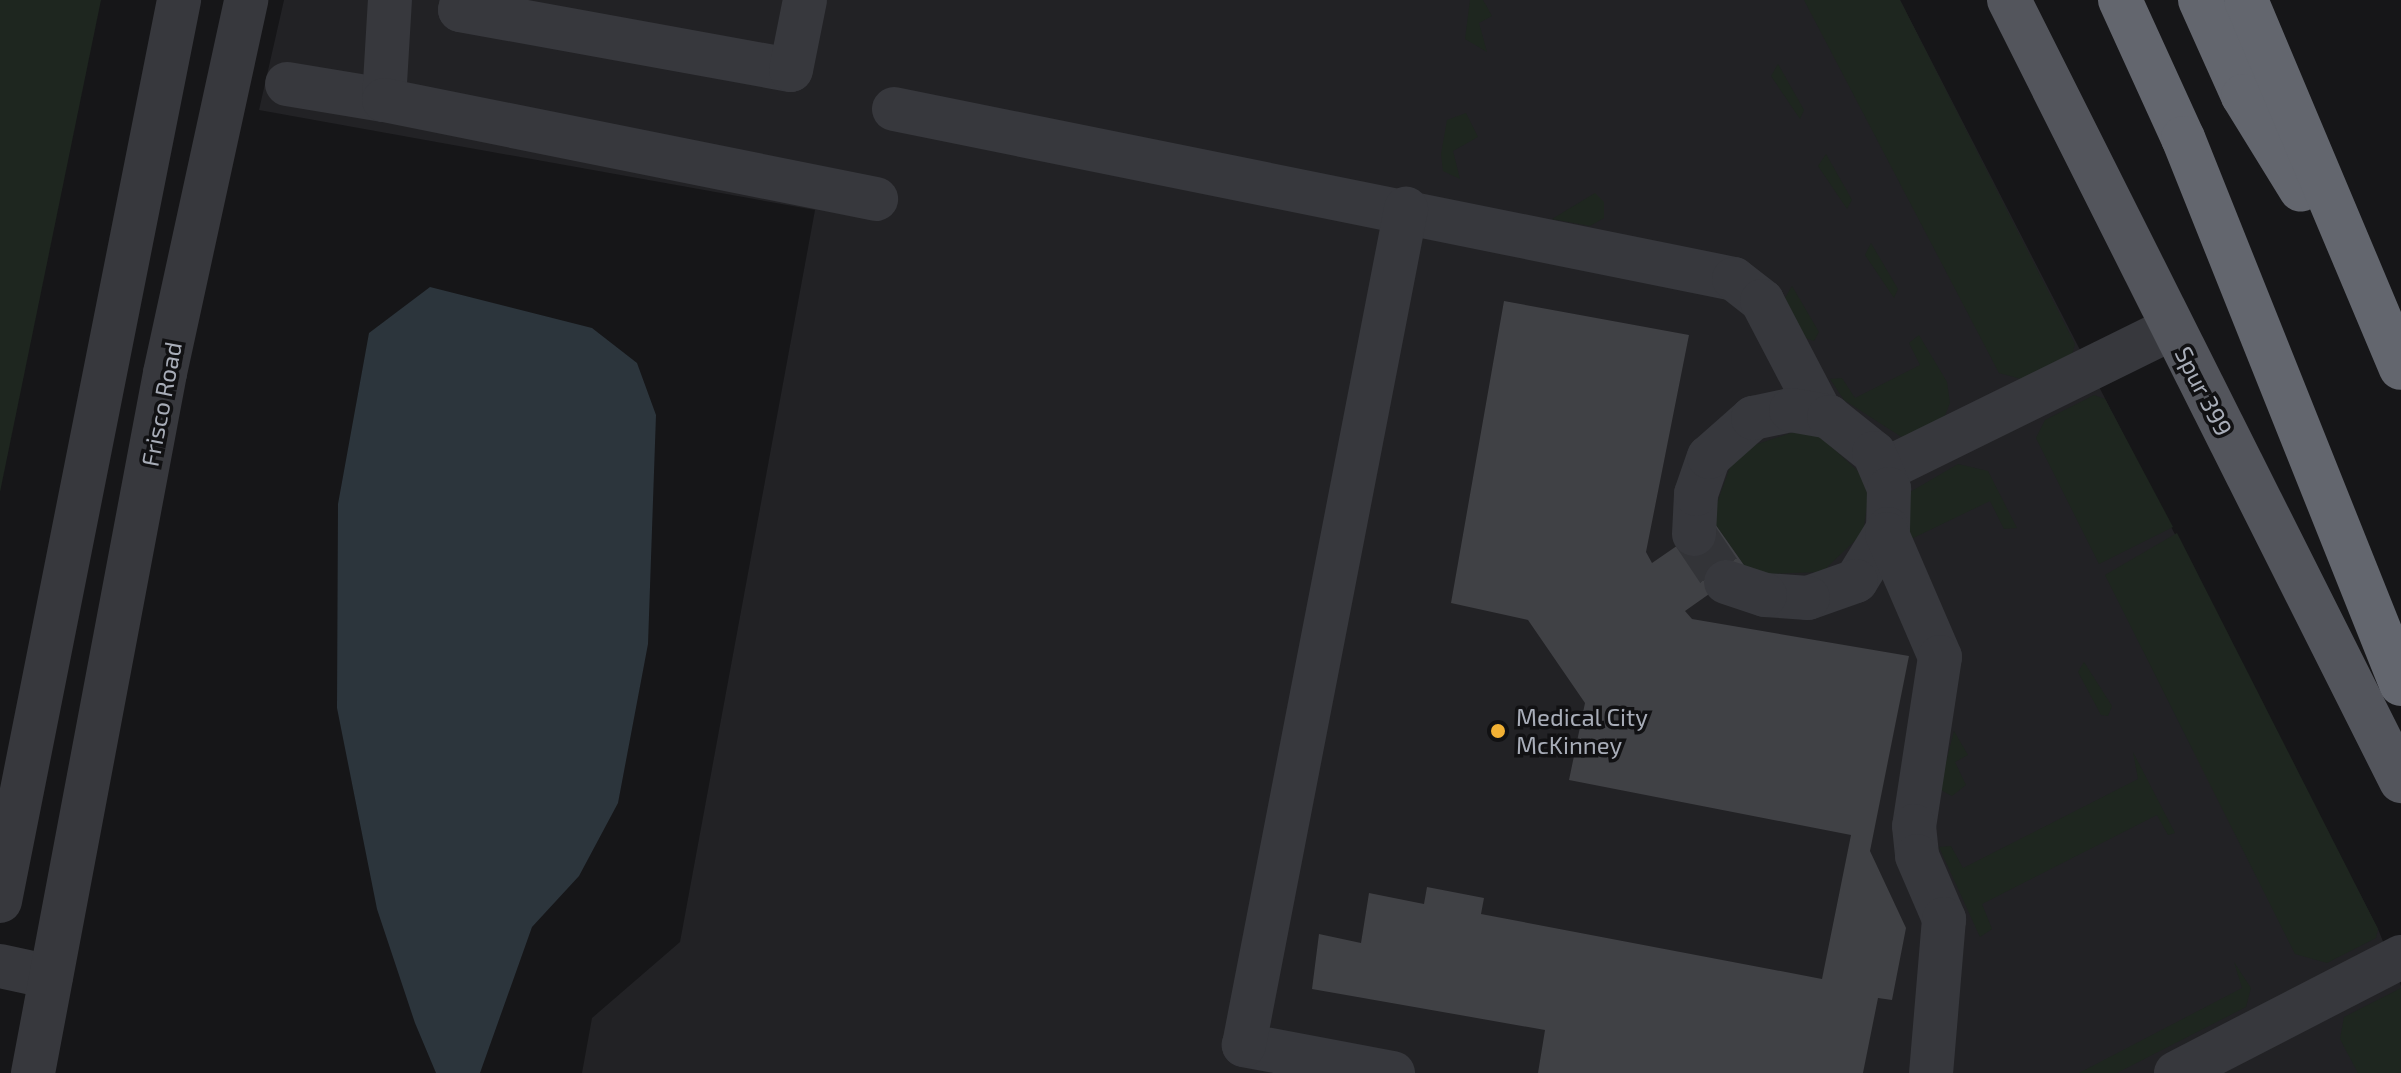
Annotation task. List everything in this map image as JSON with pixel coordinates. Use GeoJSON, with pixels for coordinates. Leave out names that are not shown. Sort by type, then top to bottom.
{"type":"FeatureCollection","features":[{"type":"Feature","properties":{"kind":"highway"},"geometry":{"type":"LineString","coordinates":[[2120,0],[2183,138],[2401,684]]}},
{"type":"Feature","properties":{"kind":"highway"},"geometry":{"type":"LineString","coordinates":[[2200,0],[2243,96],[2368,297]]}},
{"type":"Feature","properties":{"kind":"highway"},"geometry":{"type":"LineString","coordinates":[[2246,0],[2368,297],[2401,368]]}},
{"type":"Feature","properties":{"kind":"main road","name":"Spur 399"},"geometry":{"type":"LineString","coordinates":[[2009,0],[2401,781]]}},
{"type":"Feature","properties":{"kind":"street"},"geometry":{"type":"LineString","coordinates":[[0,901],[179,0]]}},
{"type":"Feature","properties":{"kind":"street","name":"Frisco Road"},"geometry":{"type":"LineString","coordinates":[[33,1073],[246,0]]}},
{"type":"Feature","properties":{"kind":"street"},"geometry":{"type":"LineString","coordinates":[[384,100],[390,0]]}},
{"type":"Feature","properties":{"kind":"street"},"geometry":{"type":"LineString","coordinates":[[462,0],[460,10],[791,70],[805,0]]}},
{"type":"Feature","properties":{"kind":"street"},"geometry":{"type":"LineString","coordinates":[[166,67],[229,80]]}},
{"type":"Feature","properties":{"kind":"street"},"geometry":{"type":"LineString","coordinates":[[287,84],[384,100],[876,199]]}},
{"type":"Feature","properties":{"kind":"street"},"geometry":{"type":"LineString","coordinates":[[894,109],[1406,209],[1734,279],[1762,301],[1821,414]]}},
{"type":"Feature","properties":{"kind":"street"},"geometry":{"type":"LineString","coordinates":[[1393,1073],[1244,1045],[1406,209]]}},
{"type":"Feature","properties":{"kind":"street"},"geometry":{"type":"LineString","coordinates":[[1884,470],[2172,328]]}},
{"type":"Feature","properties":{"kind":"street"},"geometry":{"type":"LineString","coordinates":[[1694,534],[1701,475],[1721,441],[1771,412],[1821,414],[1862,438],[1884,470],[1887,534],[1940,657],[1914,826],[1917,856],[1944,919],[1931,1073]]}},
{"type":"Feature","properties":{"kind":"street"},"geometry":{"type":"LineString","coordinates":[[1726,582],[1765,595],[1824,596],[1856,581],[1887,534]]}},
{"type":"Feature","properties":{"kind":"street"},"geometry":{"type":"LineString","coordinates":[[2176,1073],[2401,957]]}},
{"type":"Feature","properties":{"kind":"street"},"geometry":{"type":"LineString","coordinates":[[0,966],[51,977]]}},
{"type":"Feature","properties":{"kind":"shaded area"},"geometry":{"type":"Polygon","coordinates":[[[0,0],[101,0],[0,492],[0,0]]]}},
{"type":"Feature","properties":{"kind":"shaded area","name":"Medical City McKinney"},"geometry":{"type":"Polygon","coordinates":[[[284,0],[1900,0],[2378,929],[2401,986],[2401,1073],[582,1073],[592,1018],[680,942],[815,210],[259,110],[284,0]]]}},
{"type":"Feature","properties":{"kind":"shaded area"},"geometry":{"type":"Polygon","coordinates":[[[1470,0],[1483,0],[1492,16],[1479,23],[1487,52],[1465,39],[1470,0]]]}},
{"type":"Feature","properties":{"kind":"shaded area"},"geometry":{"type":"Polygon","coordinates":[[[1804,0],[1900,0],[2075,344],[2072,355],[2025,380],[1999,373],[1804,0]]]}},
{"type":"Feature","properties":{"kind":"shaded area"},"geometry":{"type":"Polygon","coordinates":[[[1778,64],[1804,110],[1800,119],[1771,76],[1778,64]]]}},
{"type":"Feature","properties":{"kind":"shaded area"},"geometry":{"type":"Polygon","coordinates":[[[1466,113],[1478,137],[1453,151],[1460,179],[1443,171],[1441,154],[1447,120],[1466,113]]]}},
{"type":"Feature","properties":{"kind":"shaded area"},"geometry":{"type":"Polygon","coordinates":[[[1826,154],[1852,200],[1847,209],[1818,166],[1826,154]]]}},
{"type":"Feature","properties":{"kind":"shaded area"},"geometry":{"type":"Polygon","coordinates":[[[1595,193],[1604,202],[1604,218],[1590,226],[1552,219],[1595,193]]]}},
{"type":"Feature","properties":{"kind":"shaded area"},"geometry":{"type":"Polygon","coordinates":[[[1871,243],[1898,289],[1894,298],[1865,255],[1871,243]]]}},
{"type":"Feature","properties":{"kind":"shaded area"},"geometry":{"type":"Polygon","coordinates":[[[1792,286],[1819,332],[1814,341],[1805,338],[1785,298],[1792,286]]]}},
{"type":"Feature","properties":{"kind":"shaded area"},"geometry":{"type":"Polygon","coordinates":[[[430,287],[592,328],[637,363],[656,415],[648,644],[618,803],[579,876],[532,927],[480,1073],[436,1073],[415,1023],[377,909],[337,708],[338,504],[369,333],[430,287]]]}},
{"type":"Feature","properties":{"kind":"shaded area"},"geometry":{"type":"Polygon","coordinates":[[[1919,335],[1947,382],[1950,403],[1943,420],[1903,438],[1844,400],[1830,379],[1842,378],[1855,398],[1920,365],[1909,343],[1919,335]]]}},
{"type":"Feature","properties":{"kind":"shaded area"},"geometry":{"type":"Polygon","coordinates":[[[2094,395],[2105,399],[2173,527],[2099,564],[2036,438],[2045,420],[2094,395]]]}},
{"type":"Feature","properties":{"kind":"shaded area"},"geometry":{"type":"Polygon","coordinates":[[[1797,431],[1819,435],[1862,475],[1869,493],[1863,533],[1822,572],[1765,574],[1746,568],[1713,521],[1716,506],[1730,467],[1748,447],[1797,431]]]}},
{"type":"Feature","properties":{"kind":"shaded area"},"geometry":{"type":"Polygon","coordinates":[[[1958,464],[1988,471],[2017,528],[2004,529],[1990,501],[1909,540],[1910,492],[1958,464]]]}},
{"type":"Feature","properties":{"kind":"shaded area"},"geometry":{"type":"Polygon","coordinates":[[[2177,533],[2378,929],[2376,938],[2327,963],[2295,954],[2105,575],[2177,533]]]}},
{"type":"Feature","properties":{"kind":"shaded area"},"geometry":{"type":"Polygon","coordinates":[[[2084,662],[2112,706],[2108,716],[2101,715],[2078,672],[2084,662]]]}},
{"type":"Feature","properties":{"kind":"shaded area"},"geometry":{"type":"Polygon","coordinates":[[[1954,731],[1968,755],[1955,762],[1966,785],[1952,796],[1939,789],[1954,731]]]}},
{"type":"Feature","properties":{"kind":"shaded area"},"geometry":{"type":"Polygon","coordinates":[[[2133,752],[2175,833],[2168,835],[2157,815],[1982,904],[1992,929],[1980,937],[1939,847],[1951,846],[1963,868],[2138,779],[2133,752]]]}},
{"type":"Feature","properties":{"kind":"shaded area"},"geometry":{"type":"Polygon","coordinates":[[[2234,962],[2251,988],[2246,1007],[2117,1073],[2079,1073],[2242,988],[2234,962]]]}},
{"type":"Feature","properties":{"kind":"shaded area"},"geometry":{"type":"Polygon","coordinates":[[[2401,988],[2401,1073],[2358,1073],[2340,1039],[2344,1017],[2401,988]]]}},
{"type":"Feature","properties":{"kind":"building"},"geometry":{"type":"Polygon","coordinates":[[[1504,301],[1689,335],[1646,552],[1652,563],[1713,521],[1746,568],[1685,611],[1692,619],[1909,656],[1870,851],[1906,928],[1892,1000],[1878,998],[1863,1073],[1538,1073],[1545,1030],[1312,989],[1319,934],[1361,943],[1369,893],[1424,904],[1427,887],[1484,898],[1481,914],[1822,979],[1851,835],[1569,780],[1585,703],[1528,620],[1451,603],[1504,301]]]}},
{"type":"Feature","properties":{"kind":"tunnel"},"geometry":{"type":"LineString","coordinates":[[1694,534],[1726,582]]}},
{"type":"Feature","properties":{"kind":"place","name":"Medical City McKinney"},"geometry":{"type":"Point","coordinates":[1498,731]}}]}
